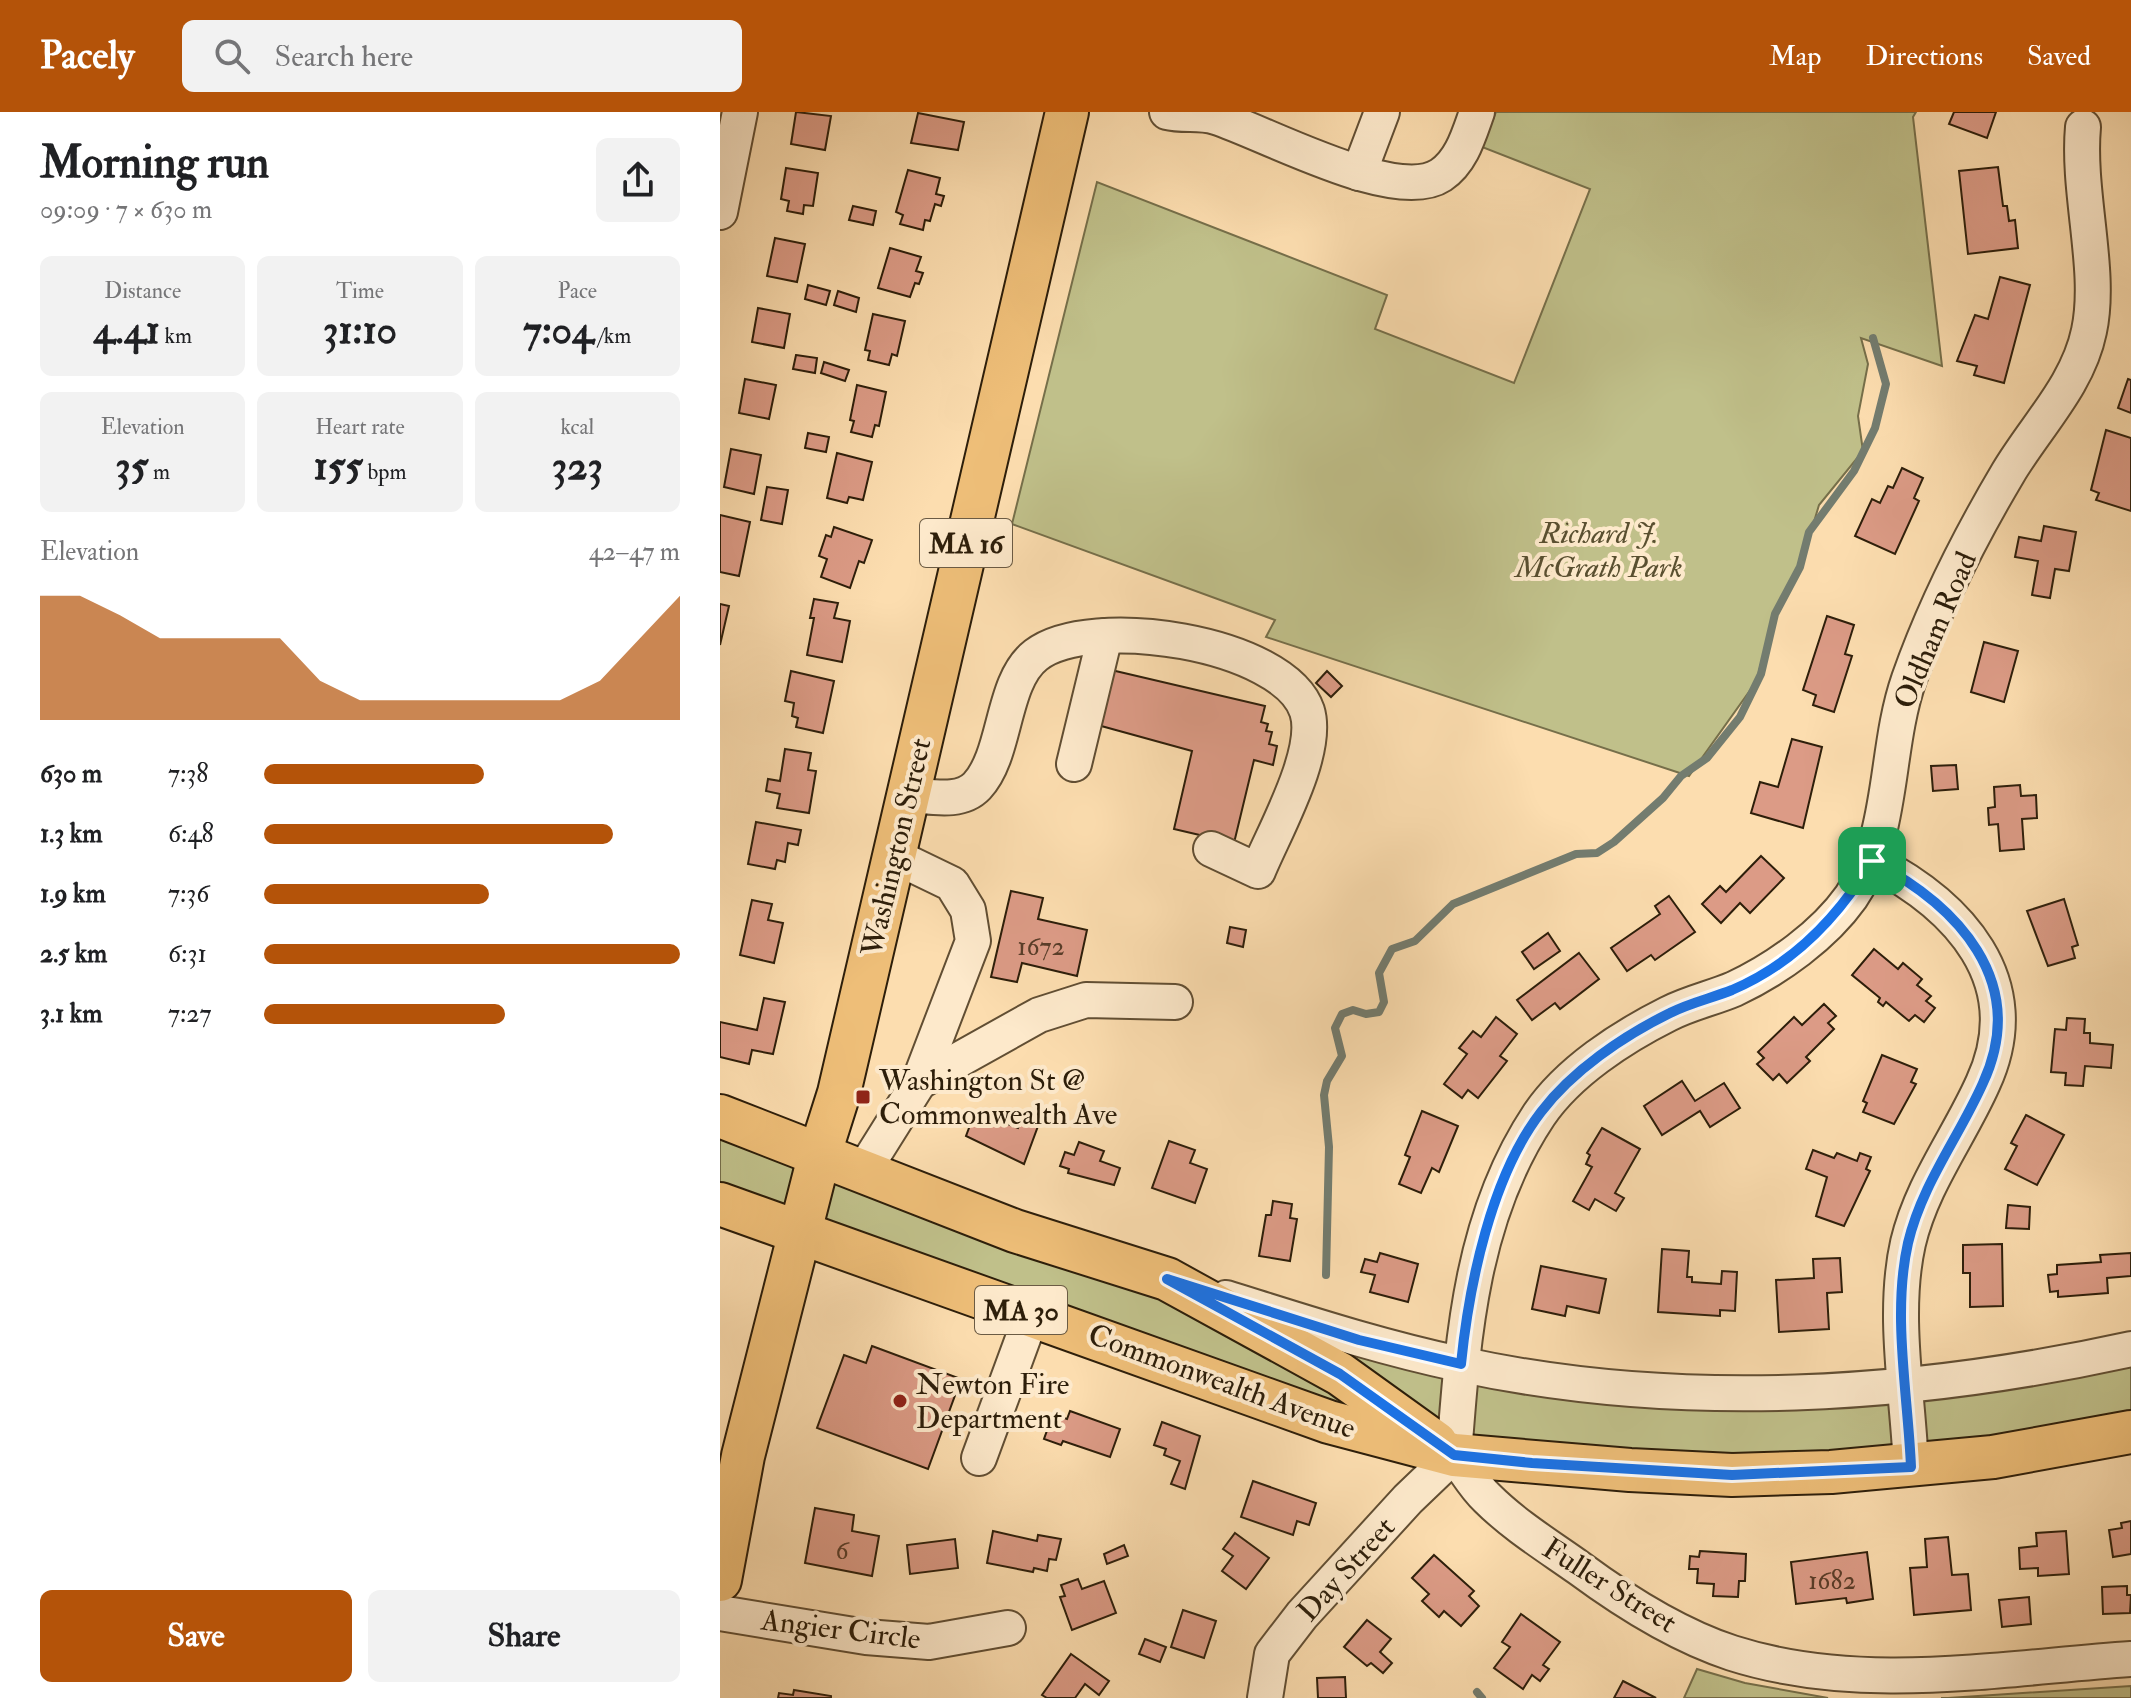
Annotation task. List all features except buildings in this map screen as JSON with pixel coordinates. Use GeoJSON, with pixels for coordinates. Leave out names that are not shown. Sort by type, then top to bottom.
{"type":"FeatureCollection","features":[{"type":"Feature","properties":{"kind":"main road","name":"Washington Street"},"geometry":{"type":"LineString","coordinates":[[720,1580],[728,1494],[839,1093],[1067,112]]}},
{"type":"Feature","properties":{"kind":"main road","name":"Commonwealth Avenue"},"geometry":{"type":"LineString","coordinates":[[720,1116],[1015,1231],[1167,1279],[1340,1374],[1454,1455]]}},
{"type":"Feature","properties":{"kind":"main road","name":"Commonwealth Avenue"},"geometry":{"type":"LineString","coordinates":[[720,1204],[1329,1422],[1454,1455],[1732,1475],[1911,1467],[2075,1444],[2131,1432]]}},
{"type":"Feature","properties":{"kind":"street"},"geometry":{"type":"LineString","coordinates":[[720,212],[740,112]]}},
{"type":"Feature","properties":{"kind":"street"},"geometry":{"type":"LineString","coordinates":[[1167,112],[1213,115],[1359,173],[1401,184],[1440,176],[1462,152],[1477,112]]}},
{"type":"Feature","properties":{"kind":"street"},"geometry":{"type":"LineString","coordinates":[[1359,173],[1382,112]]}},
{"type":"Feature","properties":{"kind":"street","name":"Oldham Road"},"geometry":{"type":"LineString","coordinates":[[1454,1455],[1468,1298],[1481,1244],[1516,1158],[1540,1113],[1577,1075],[1619,1042],[1671,1012],[1734,989],[1775,967],[1849,900],[1872,861],[1883,822],[1894,731],[1914,666],[1988,508],[2084,355],[2093,296],[2081,185],[2083,127]]}},
{"type":"Feature","properties":{"kind":"street"},"geometry":{"type":"LineString","coordinates":[[907,795],[962,797],[978,786],[990,763],[1021,675],[1035,656],[1052,646],[1105,636],[1153,636],[1244,659],[1289,686],[1306,708],[1310,741],[1258,871],[1211,849]]}},
{"type":"Feature","properties":{"kind":"street"},"geometry":{"type":"LineString","coordinates":[[1074,764],[1105,636]]}},
{"type":"Feature","properties":{"kind":"street"},"geometry":{"type":"LineString","coordinates":[[862,1173],[919,1082],[973,941],[968,910],[952,884],[894,856]]}},
{"type":"Feature","properties":{"kind":"street"},"geometry":{"type":"LineString","coordinates":[[1872,861],[1928,893],[1972,939],[1990,974],[1997,1015],[1991,1063],[1930,1183],[1916,1215],[1908,1246],[1903,1325],[1911,1467]]}},
{"type":"Feature","properties":{"kind":"street"},"geometry":{"type":"LineString","coordinates":[[919,1082],[1039,1015],[1086,1000],[1175,1002]]}},
{"type":"Feature","properties":{"kind":"street","name":"Commonwealth Avenue"},"geometry":{"type":"LineString","coordinates":[[1167,1279],[1359,1340],[1461,1364],[1620,1388],[1712,1392],[1907,1386],[2131,1349]]}},
{"type":"Feature","properties":{"kind":"street"},"geometry":{"type":"LineString","coordinates":[[979,1458],[1032,1314]]}},
{"type":"Feature","properties":{"kind":"street","name":"Fuller Street"},"geometry":{"type":"LineString","coordinates":[[1454,1455],[1486,1497],[1618,1597],[1669,1626],[1732,1653],[1792,1667],[1855,1675],[1921,1674],[2131,1659]]}},
{"type":"Feature","properties":{"kind":"street","name":"Day Street"},"geometry":{"type":"LineString","coordinates":[[1265,1698],[1272,1654],[1408,1499],[1454,1455]]}},
{"type":"Feature","properties":{"kind":"street","name":"Angier Circle"},"geometry":{"type":"LineString","coordinates":[[720,1613],[899,1641],[929,1642],[1008,1628]]}},
{"type":"Feature","properties":{"kind":"green space","name":"Richard J. McGrath Park"},"geometry":{"type":"Polygon","coordinates":[[[1496,112],[1916,112],[1913,117],[1942,366],[1861,338],[1868,364],[1858,416],[1863,451],[1819,505],[1802,562],[1775,613],[1756,682],[1689,776],[1266,637],[1275,620],[1012,524],[1097,182],[1387,295],[1375,329],[1514,383],[1590,189],[1482,147],[1496,112]]]}},
{"type":"Feature","properties":{"kind":"green space"},"geometry":{"type":"Polygon","coordinates":[[[720,1116],[1359,1340],[1712,1392],[2131,1349],[2131,1432],[1993,1457],[1454,1455],[720,1204],[720,1116]]]}},
{"type":"Feature","properties":{"kind":"green space"},"geometry":{"type":"Polygon","coordinates":[[[1697,1669],[1745,1683],[1828,1698],[1684,1698],[1697,1669]]]}},
{"type":"Feature","properties":{"kind":"green space"},"geometry":{"type":"Polygon","coordinates":[[[2131,1686],[2131,1698],[1948,1698],[2131,1686]]]}},
{"type":"Feature","properties":{"kind":"waterway"},"geometry":{"type":"LineString","coordinates":[[1326,1275],[1329,1147],[1324,1095],[1327,1081],[1342,1056],[1335,1028],[1342,1014],[1353,1010],[1366,1014],[1379,1012],[1384,1002],[1379,973],[1392,949],[1415,941],[1453,904],[1576,854],[1597,853],[1614,842],[1663,798],[1681,776],[1707,758],[1740,717],[1761,674],[1775,614],[1800,567],[1809,532],[1854,471],[1875,428],[1886,384],[1873,338]]}},
{"type":"Feature","properties":{"kind":"waterway"},"geometry":{"type":"LineString","coordinates":[[1477,1692],[1482,1698]]}},
{"type":"Feature","properties":{"kind":"place","name":"Washington St @ Commonwealth Ave"},"geometry":{"type":"Point","coordinates":[863,1097]}},
{"type":"Feature","properties":{"kind":"place","name":"Newton Fire Department"},"geometry":{"type":"Point","coordinates":[900,1401]}},
{"type":"Feature","properties":{"kind":"route"},"geometry":{"type":"LineString","coordinates":[[1872,861],[1928,893],[1972,939],[1990,974],[1997,1015],[1995,1053],[1983,1083],[1930,1183],[1916,1215],[1908,1246],[1903,1325],[1911,1467],[1732,1475],[1454,1455],[1340,1374],[1253,1323],[1167,1279],[1359,1340],[1461,1364],[1468,1298],[1481,1244],[1516,1158],[1540,1113],[1577,1075],[1619,1042],[1671,1012],[1734,989],[1775,967],[1814,935],[1849,900],[1872,861]]}}]}
